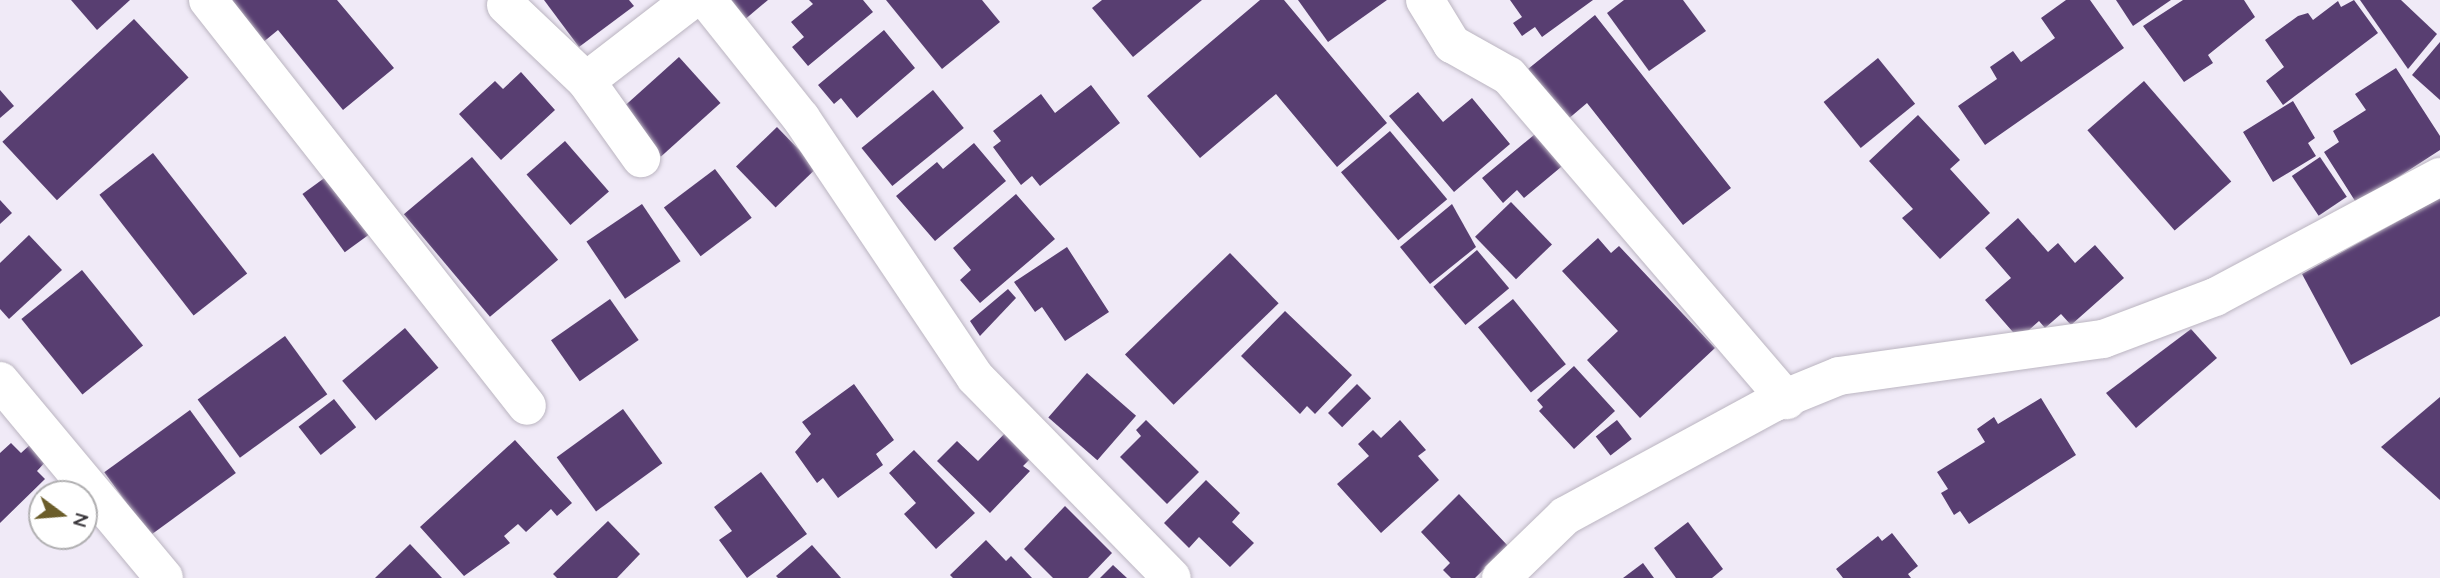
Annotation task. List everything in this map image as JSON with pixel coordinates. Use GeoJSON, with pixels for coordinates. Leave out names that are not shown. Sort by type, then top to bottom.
{"type":"FeatureCollection","features":[{"type":"Feature","properties":{"kind":"street"},"geometry":{"type":"LineString","coordinates":[[208,0],[527,406]]}},
{"type":"Feature","properties":{"kind":"street"},"geometry":{"type":"LineString","coordinates":[[586,81],[691,0]]}},
{"type":"Feature","properties":{"kind":"street"},"geometry":{"type":"LineString","coordinates":[[707,0],[801,118],[975,377],[1172,578]]}},
{"type":"Feature","properties":{"kind":"street"},"geometry":{"type":"LineString","coordinates":[[1425,0],[1452,44],[1509,76],[1787,400]]}},
{"type":"Feature","properties":{"kind":"street"},"geometry":{"type":"LineString","coordinates":[[506,5],[586,81],[641,159]]}},
{"type":"Feature","properties":{"kind":"street"},"geometry":{"type":"LineString","coordinates":[[1501,578],[1565,516],[1773,403],[1787,400],[1839,376],[2103,339],[2215,297],[2440,177]]}},
{"type":"Feature","properties":{"kind":"street"},"geometry":{"type":"LineString","coordinates":[[0,381],[164,578]]}},
{"type":"Feature","properties":{"kind":"building"},"geometry":{"type":"Polygon","coordinates":[[[71,0],[130,0],[97,30],[71,0]]]}},
{"type":"Feature","properties":{"kind":"building"},"geometry":{"type":"Polygon","coordinates":[[[229,0],[337,0],[394,68],[343,110],[278,30],[256,48],[229,0]]]}},
{"type":"Feature","properties":{"kind":"building"},"geometry":{"type":"Polygon","coordinates":[[[544,0],[629,0],[634,6],[579,47],[544,0]]]}},
{"type":"Feature","properties":{"kind":"building"},"geometry":{"type":"Polygon","coordinates":[[[725,0],[768,0],[743,21],[725,0]]]}},
{"type":"Feature","properties":{"kind":"building"},"geometry":{"type":"Polygon","coordinates":[[[809,0],[863,0],[873,12],[808,66],[792,47],[804,37],[791,22],[813,4],[809,0]]]}},
{"type":"Feature","properties":{"kind":"building"},"geometry":{"type":"Polygon","coordinates":[[[886,0],[982,0],[1000,22],[942,69],[886,0]]]}},
{"type":"Feature","properties":{"kind":"building"},"geometry":{"type":"Polygon","coordinates":[[[1102,0],[1202,0],[1133,57],[1092,8],[1102,0]]]}},
{"type":"Feature","properties":{"kind":"building"},"geometry":{"type":"Polygon","coordinates":[[[1260,0],[1284,0],[1387,123],[1337,167],[1276,94],[1200,158],[1147,96],[1260,0]]]}},
{"type":"Feature","properties":{"kind":"building"},"geometry":{"type":"Polygon","coordinates":[[[1298,0],[1387,0],[1328,42],[1298,0]]]}},
{"type":"Feature","properties":{"kind":"building"},"geometry":{"type":"Polygon","coordinates":[[[1510,0],[1593,0],[1542,37],[1535,27],[1522,36],[1513,23],[1522,17],[1510,0]]]}},
{"type":"Feature","properties":{"kind":"building"},"geometry":{"type":"Polygon","coordinates":[[[1624,0],[1683,0],[1706,31],[1649,71],[1607,13],[1624,0]]]}},
{"type":"Feature","properties":{"kind":"building"},"geometry":{"type":"Polygon","coordinates":[[[2066,0],[2090,0],[2124,48],[1985,145],[1958,106],[1997,79],[1990,67],[2013,51],[2021,62],[2055,38],[2041,18],[2066,0]]]}},
{"type":"Feature","properties":{"kind":"building"},"geometry":{"type":"Polygon","coordinates":[[[2116,0],[2171,0],[2133,26],[2116,0]]]}},
{"type":"Feature","properties":{"kind":"building"},"geometry":{"type":"Polygon","coordinates":[[[2183,0],[2244,0],[2255,17],[2208,55],[2213,63],[2184,82],[2143,26],[2183,0]]]}},
{"type":"Feature","properties":{"kind":"building"},"geometry":{"type":"Polygon","coordinates":[[[2354,0],[2378,33],[2283,105],[2266,81],[2284,67],[2265,40],[2298,16],[2308,13],[2313,20],[2338,1],[2341,7],[2354,0]]]}},
{"type":"Feature","properties":{"kind":"building"},"geometry":{"type":"Polygon","coordinates":[[[2360,0],[2401,0],[2437,34],[2408,69],[2360,0]]]}},
{"type":"Feature","properties":{"kind":"building"},"geometry":{"type":"Polygon","coordinates":[[[1595,15],[1731,188],[1683,225],[1587,103],[1567,120],[1528,69],[1595,15]]]}},
{"type":"Feature","properties":{"kind":"building"},"geometry":{"type":"Polygon","coordinates":[[[134,19],[189,78],[57,200],[2,142],[134,19]]]}},
{"type":"Feature","properties":{"kind":"building"},"geometry":{"type":"Polygon","coordinates":[[[884,30],[915,68],[857,118],[841,98],[834,104],[818,85],[884,30]]]}},
{"type":"Feature","properties":{"kind":"building"},"geometry":{"type":"Polygon","coordinates":[[[2440,42],[2440,100],[2412,75],[2440,42]]]}},
{"type":"Feature","properties":{"kind":"building"},"geometry":{"type":"Polygon","coordinates":[[[679,57],[720,103],[661,157],[620,111],[679,57]]]}},
{"type":"Feature","properties":{"kind":"building"},"geometry":{"type":"Polygon","coordinates":[[[1878,58],[1915,104],[1861,148],[1824,102],[1878,58]]]}},
{"type":"Feature","properties":{"kind":"building"},"geometry":{"type":"Polygon","coordinates":[[[2396,68],[2440,136],[2440,150],[2357,204],[2324,152],[2339,142],[2333,131],[2366,110],[2355,94],[2396,68]]]}},
{"type":"Feature","properties":{"kind":"building"},"geometry":{"type":"Polygon","coordinates":[[[521,72],[555,110],[501,160],[459,114],[495,81],[503,89],[521,72]]]}},
{"type":"Feature","properties":{"kind":"building"},"geometry":{"type":"Polygon","coordinates":[[[2144,81],[2231,181],[2175,231],[2087,130],[2144,81]]]}},
{"type":"Feature","properties":{"kind":"building"},"geometry":{"type":"Polygon","coordinates":[[[1091,85],[1120,123],[1040,186],[1032,176],[1021,185],[993,147],[1001,141],[993,131],[1041,94],[1055,113],[1091,85]]]}},
{"type":"Feature","properties":{"kind":"building"},"geometry":{"type":"Polygon","coordinates":[[[0,90],[14,106],[0,118],[0,90]]]}},
{"type":"Feature","properties":{"kind":"building"},"geometry":{"type":"Polygon","coordinates":[[[933,90],[964,128],[892,186],[862,148],[933,90]]]}},
{"type":"Feature","properties":{"kind":"building"},"geometry":{"type":"Polygon","coordinates":[[[1418,92],[1443,122],[1472,98],[1510,144],[1454,192],[1389,116],[1418,92]]]}},
{"type":"Feature","properties":{"kind":"building"},"geometry":{"type":"Polygon","coordinates":[[[2293,101],[2315,138],[2308,143],[2316,156],[2273,182],[2243,132],[2293,101]]]}},
{"type":"Feature","properties":{"kind":"building"},"geometry":{"type":"Polygon","coordinates":[[[1918,115],[1960,160],[1950,169],[1990,213],[1940,259],[1902,218],[1913,209],[1869,161],[1918,115]]]}},
{"type":"Feature","properties":{"kind":"building"},"geometry":{"type":"Polygon","coordinates":[[[777,127],[817,168],[776,208],[736,167],[777,127]]]}},
{"type":"Feature","properties":{"kind":"building"},"geometry":{"type":"Polygon","coordinates":[[[1540,130],[1567,162],[1524,198],[1517,190],[1503,203],[1482,178],[1540,130]]]}},
{"type":"Feature","properties":{"kind":"building"},"geometry":{"type":"Polygon","coordinates":[[[1390,131],[1447,199],[1398,240],[1341,172],[1390,131]]]}},
{"type":"Feature","properties":{"kind":"building"},"geometry":{"type":"Polygon","coordinates":[[[565,141],[609,192],[570,225],[527,174],[565,141]]]}},
{"type":"Feature","properties":{"kind":"building"},"geometry":{"type":"Polygon","coordinates":[[[974,143],[1006,181],[935,241],[896,196],[937,162],[943,169],[974,143]]]}},
{"type":"Feature","properties":{"kind":"building"},"geometry":{"type":"Polygon","coordinates":[[[153,153],[247,274],[194,315],[99,195],[153,153]]]}},
{"type":"Feature","properties":{"kind":"building"},"geometry":{"type":"Polygon","coordinates":[[[472,157],[558,260],[490,317],[404,214],[472,157]]]}},
{"type":"Feature","properties":{"kind":"building"},"geometry":{"type":"Polygon","coordinates":[[[2320,157],[2347,197],[2319,216],[2292,176],[2320,157]]]}},
{"type":"Feature","properties":{"kind":"building"},"geometry":{"type":"Polygon","coordinates":[[[715,169],[752,218],[701,256],[664,208],[715,169]]]}},
{"type":"Feature","properties":{"kind":"building"},"geometry":{"type":"Polygon","coordinates":[[[334,171],[376,229],[345,252],[302,194],[334,171]]]}},
{"type":"Feature","properties":{"kind":"building"},"geometry":{"type":"Polygon","coordinates":[[[1016,194],[1055,239],[980,303],[960,280],[971,270],[953,248],[1016,194]]]}},
{"type":"Feature","properties":{"kind":"building"},"geometry":{"type":"Polygon","coordinates":[[[2440,198],[2440,316],[2351,365],[2302,274],[2440,198]]]}},
{"type":"Feature","properties":{"kind":"building"},"geometry":{"type":"Polygon","coordinates":[[[0,200],[12,213],[0,224],[0,200]]]}},
{"type":"Feature","properties":{"kind":"building"},"geometry":{"type":"Polygon","coordinates":[[[1511,202],[1552,244],[1516,279],[1475,237],[1511,202]]]}},
{"type":"Feature","properties":{"kind":"building"},"geometry":{"type":"Polygon","coordinates":[[[642,204],[681,261],[625,299],[586,241],[642,204]]]}},
{"type":"Feature","properties":{"kind":"building"},"geometry":{"type":"Polygon","coordinates":[[[1452,204],[1476,247],[1430,284],[1400,247],[1452,204]]]}},
{"type":"Feature","properties":{"kind":"building"},"geometry":{"type":"Polygon","coordinates":[[[2018,218],[2048,252],[2058,243],[2075,263],[2095,245],[2124,278],[2071,325],[2061,314],[2045,328],[2039,321],[2019,339],[1985,300],[2011,278],[1985,248],[2018,218]]]}},
{"type":"Feature","properties":{"kind":"building"},"geometry":{"type":"Polygon","coordinates":[[[29,235],[62,270],[9,319],[0,309],[0,263],[29,235]]]}},
{"type":"Feature","properties":{"kind":"building"},"geometry":{"type":"Polygon","coordinates":[[[1598,238],[1611,253],[1619,246],[1715,348],[1640,418],[1587,360],[1618,331],[1562,271],[1598,238]]]}},
{"type":"Feature","properties":{"kind":"building"},"geometry":{"type":"Polygon","coordinates":[[[1067,247],[1109,312],[1065,341],[1042,307],[1035,312],[1014,282],[1067,247]]]}},
{"type":"Feature","properties":{"kind":"building"},"geometry":{"type":"Polygon","coordinates":[[[1477,250],[1509,288],[1465,325],[1433,287],[1477,250]]]}},
{"type":"Feature","properties":{"kind":"building"},"geometry":{"type":"Polygon","coordinates":[[[1230,253],[1279,303],[1174,405],[1125,354],[1230,253]]]}},
{"type":"Feature","properties":{"kind":"building"},"geometry":{"type":"Polygon","coordinates":[[[82,270],[143,345],[82,394],[21,319],[82,270]]]}},
{"type":"Feature","properties":{"kind":"building"},"geometry":{"type":"Polygon","coordinates":[[[1008,289],[1016,298],[980,336],[970,321],[1008,289]]]}},
{"type":"Feature","properties":{"kind":"building"},"geometry":{"type":"Polygon","coordinates":[[[610,299],[639,340],[580,381],[551,340],[610,299]]]}},
{"type":"Feature","properties":{"kind":"building"},"geometry":{"type":"Polygon","coordinates":[[[1513,299],[1566,364],[1531,393],[1478,327],[1513,299]]]}},
{"type":"Feature","properties":{"kind":"building"},"geometry":{"type":"Polygon","coordinates":[[[1285,311],[1352,375],[1315,414],[1307,406],[1300,414],[1241,356],[1285,311]]]}},
{"type":"Feature","properties":{"kind":"building"},"geometry":{"type":"Polygon","coordinates":[[[405,328],[438,368],[376,421],[342,381],[405,328]]]}},
{"type":"Feature","properties":{"kind":"building"},"geometry":{"type":"Polygon","coordinates":[[[2191,329],[2217,358],[2136,428],[2106,393],[2191,329]]]}},
{"type":"Feature","properties":{"kind":"building"},"geometry":{"type":"Polygon","coordinates":[[[285,336],[327,394],[240,458],[198,399],[285,336]]]}},
{"type":"Feature","properties":{"kind":"building"},"geometry":{"type":"Polygon","coordinates":[[[1574,366],[1615,411],[1574,449],[1539,411],[1543,407],[1537,400],[1574,366]]]}},
{"type":"Feature","properties":{"kind":"building"},"geometry":{"type":"Polygon","coordinates":[[[1087,373],[1136,416],[1097,460],[1048,418],[1087,373]]]}},
{"type":"Feature","properties":{"kind":"building"},"geometry":{"type":"Polygon","coordinates":[[[854,384],[894,440],[876,454],[883,465],[838,498],[823,478],[817,483],[795,452],[811,434],[802,422],[854,384]]]}},
{"type":"Feature","properties":{"kind":"building"},"geometry":{"type":"Polygon","coordinates":[[[1357,384],[1371,398],[1342,427],[1328,413],[1357,384]]]}},
{"type":"Feature","properties":{"kind":"building"},"geometry":{"type":"Polygon","coordinates":[[[2440,397],[2440,500],[2381,447],[2440,397]]]}},
{"type":"Feature","properties":{"kind":"building"},"geometry":{"type":"Polygon","coordinates":[[[2041,398],[2076,455],[1969,524],[1960,511],[1954,515],[1941,493],[1948,489],[1937,472],[1985,442],[1977,429],[1994,417],[1998,424],[2041,398]]]}},
{"type":"Feature","properties":{"kind":"building"},"geometry":{"type":"Polygon","coordinates":[[[334,399],[356,427],[321,455],[299,427],[334,399]]]}},
{"type":"Feature","properties":{"kind":"building"},"geometry":{"type":"Polygon","coordinates":[[[623,409],[662,463],[596,511],[557,457],[623,409]]]}},
{"type":"Feature","properties":{"kind":"building"},"geometry":{"type":"Polygon","coordinates":[[[190,410],[236,473],[150,535],[104,472],[190,410]]]}},
{"type":"Feature","properties":{"kind":"building"},"geometry":{"type":"Polygon","coordinates":[[[1146,420],[1199,472],[1167,504],[1120,457],[1141,436],[1136,430],[1146,420]]]}},
{"type":"Feature","properties":{"kind":"building"},"geometry":{"type":"Polygon","coordinates":[[[1400,420],[1426,450],[1418,456],[1439,480],[1381,533],[1337,484],[1369,456],[1358,444],[1373,430],[1381,438],[1400,420]]]}},
{"type":"Feature","properties":{"kind":"building"},"geometry":{"type":"Polygon","coordinates":[[[1617,420],[1632,439],[1610,456],[1596,437],[1617,420]]]}},
{"type":"Feature","properties":{"kind":"building"},"geometry":{"type":"Polygon","coordinates":[[[1010,428],[1036,453],[1023,466],[1030,471],[990,513],[937,461],[957,441],[978,461],[1010,428]]]}},
{"type":"Feature","properties":{"kind":"building"},"geometry":{"type":"Polygon","coordinates":[[[515,440],[572,503],[557,516],[551,509],[526,532],[518,524],[504,536],[510,543],[464,576],[420,527],[515,440]]]}},
{"type":"Feature","properties":{"kind":"building"},"geometry":{"type":"Polygon","coordinates":[[[11,443],[21,453],[32,443],[48,459],[37,471],[45,479],[28,480],[28,496],[0,523],[0,453],[11,443]]]}},
{"type":"Feature","properties":{"kind":"building"},"geometry":{"type":"Polygon","coordinates":[[[914,450],[975,513],[936,549],[904,514],[916,503],[889,473],[914,450]]]}},
{"type":"Feature","properties":{"kind":"building"},"geometry":{"type":"Polygon","coordinates":[[[761,472],[807,534],[747,578],[719,540],[732,531],[714,507],[761,472]]]}},
{"type":"Feature","properties":{"kind":"building"},"geometry":{"type":"Polygon","coordinates":[[[1206,480],[1240,513],[1232,522],[1254,543],[1230,567],[1199,537],[1189,548],[1164,523],[1206,480]]]}},
{"type":"Feature","properties":{"kind":"building"},"geometry":{"type":"Polygon","coordinates":[[[1459,494],[1508,546],[1475,578],[1451,578],[1443,570],[1450,563],[1421,532],[1459,494]]]}},
{"type":"Feature","properties":{"kind":"building"},"geometry":{"type":"Polygon","coordinates":[[[1065,506],[1112,553],[1088,578],[1053,578],[1024,549],[1065,506]]]}},
{"type":"Feature","properties":{"kind":"building"},"geometry":{"type":"Polygon","coordinates":[[[608,521],[640,554],[617,578],[557,578],[553,574],[608,521]]]}},
{"type":"Feature","properties":{"kind":"building"},"geometry":{"type":"Polygon","coordinates":[[[1688,522],[1723,569],[1712,578],[1676,578],[1654,548],[1688,522]]]}},
{"type":"Feature","properties":{"kind":"building"},"geometry":{"type":"Polygon","coordinates":[[[1892,533],[1918,566],[1908,574],[1911,578],[1843,578],[1836,569],[1878,536],[1882,541],[1892,533]]]}},
{"type":"Feature","properties":{"kind":"building"},"geometry":{"type":"Polygon","coordinates":[[[986,540],[1006,561],[1011,556],[1032,578],[953,578],[950,575],[986,540]]]}},
{"type":"Feature","properties":{"kind":"building"},"geometry":{"type":"Polygon","coordinates":[[[410,544],[442,578],[375,578],[410,544]]]}},
{"type":"Feature","properties":{"kind":"building"},"geometry":{"type":"Polygon","coordinates":[[[812,545],[841,578],[776,576],[812,545]]]}},
{"type":"Feature","properties":{"kind":"building"},"geometry":{"type":"Polygon","coordinates":[[[1643,563],[1654,578],[1623,578],[1643,563]]]}},
{"type":"Feature","properties":{"kind":"building"},"geometry":{"type":"Polygon","coordinates":[[[1113,565],[1127,578],[1100,578],[1113,565]]]}}]}
